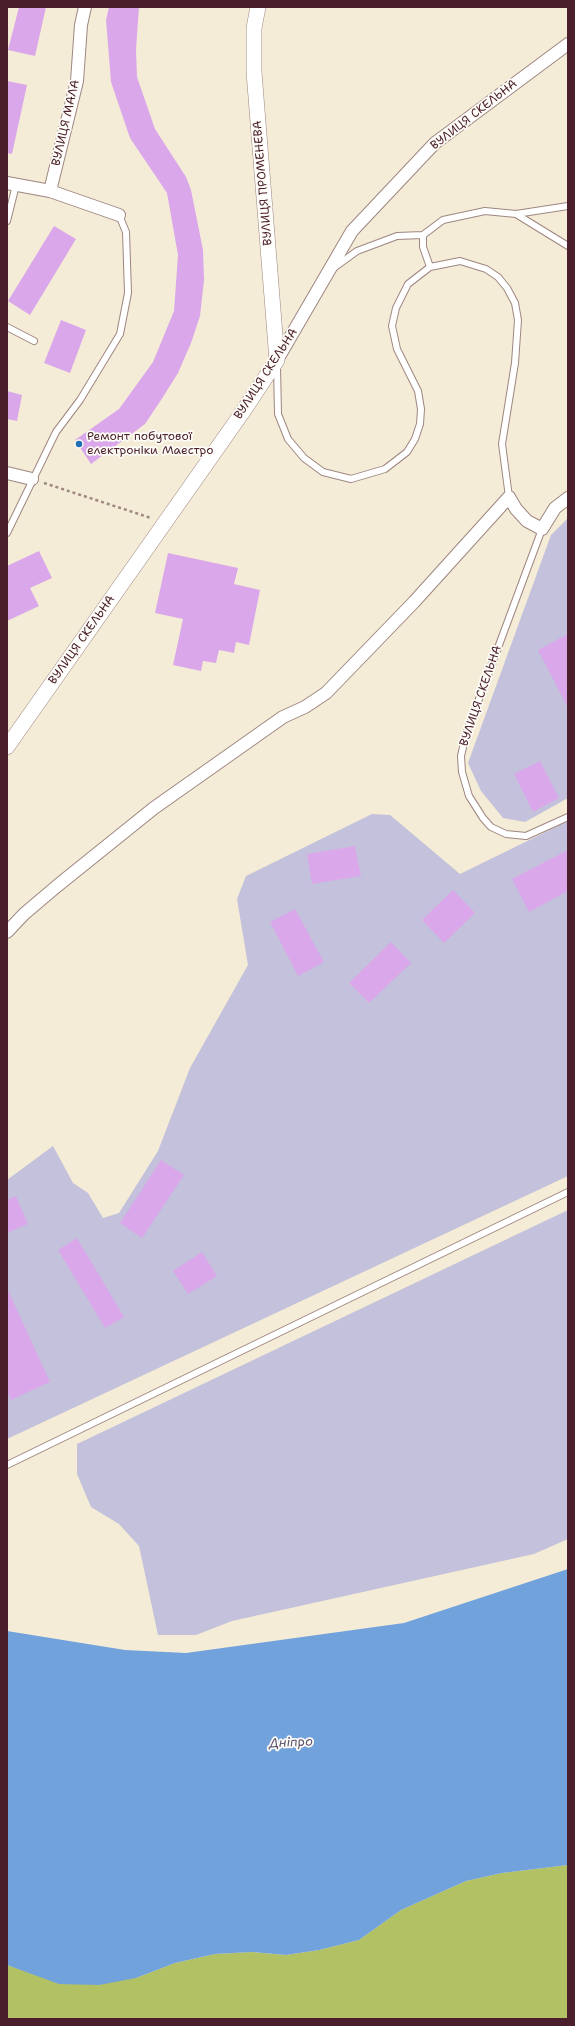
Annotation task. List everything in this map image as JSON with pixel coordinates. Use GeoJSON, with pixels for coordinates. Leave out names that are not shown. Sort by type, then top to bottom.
{"type":"FeatureCollection","features":[{"type":"Feature","properties":{"kind":"street","name":"ВУЛИЦЯ МАЛА"},"geometry":{"type":"LineString","coordinates":[[50,191],[77,81],[81,25],[84,7]]}},
{"type":"Feature","properties":{"kind":"street","name":"ВУЛИЦЯ ПРОМЕНЕВА"},"geometry":{"type":"LineString","coordinates":[[258,7],[254,28],[254,72],[277,360]]}},
{"type":"Feature","properties":{"kind":"street","name":"ВУЛИЦЯ СКЕЛЬНА"},"geometry":{"type":"LineString","coordinates":[[7,747],[242,413],[277,360],[352,231],[435,143],[568,44]]}},
{"type":"Feature","properties":{"kind":"street"},"geometry":{"type":"LineString","coordinates":[[11,184],[50,191],[120,214]]}},
{"type":"Feature","properties":{"kind":"street"},"geometry":{"type":"LineString","coordinates":[[7,473],[32,479]]}},
{"type":"Feature","properties":{"kind":"street"},"geometry":{"type":"LineString","coordinates":[[7,932],[24,914],[57,886],[154,808],[283,717],[305,707],[326,693],[414,602],[509,497],[516,509],[527,521],[542,529]]}},
{"type":"Feature","properties":{"kind":"street","name":"ВУЛИЦЯ СКЕЛЬНА"},"geometry":{"type":"LineString","coordinates":[[542,529],[555,508],[568,498]]}},
{"type":"Feature","properties":{"kind":"lane"},"geometry":{"type":"LineString","coordinates":[[7,221],[11,184]]}},
{"type":"Feature","properties":{"kind":"lane"},"geometry":{"type":"LineString","coordinates":[[329,271],[357,251],[397,236],[423,235],[442,220],[485,211],[516,214],[568,206]]}},
{"type":"Feature","properties":{"kind":"lane"},"geometry":{"type":"LineString","coordinates":[[7,533],[56,432],[80,400],[120,334],[128,293],[126,232],[120,214]]}},
{"type":"Feature","properties":{"kind":"lane"},"geometry":{"type":"LineString","coordinates":[[516,214],[568,246]]}},
{"type":"Feature","properties":{"kind":"lane"},"geometry":{"type":"LineString","coordinates":[[423,235],[423,247],[430,267]]}},
{"type":"Feature","properties":{"kind":"lane"},"geometry":{"type":"LineString","coordinates":[[277,360],[278,414],[288,439],[304,458],[323,472],[351,479],[385,469],[407,452],[415,439],[420,424],[421,409],[418,391],[397,349],[392,326],[396,308],[408,284],[430,267],[460,261],[486,269],[498,277],[507,288],[515,303],[518,320],[515,363],[502,444],[509,497]]}},
{"type":"Feature","properties":{"kind":"lane"},"geometry":{"type":"LineString","coordinates":[[7,327],[34,341]]}},
{"type":"Feature","properties":{"kind":"lane","name":"ВУЛИЦЯ СКЕЛЬНА"},"geometry":{"type":"LineString","coordinates":[[542,529],[466,734],[461,756],[462,772],[469,796],[483,818],[491,827],[506,834],[526,836],[568,817]]}},
{"type":"Feature","properties":{"kind":"lane"},"geometry":{"type":"LineString","coordinates":[[7,1464],[568,1192]]}},
{"type":"Feature","properties":{"kind":"path"},"geometry":{"type":"LineString","coordinates":[[32,479],[164,523]]}},
{"type":"Feature","properties":{"kind":"shaded area"},"geometry":{"type":"Polygon","coordinates":[[[568,518],[568,798],[525,822],[503,818],[481,791],[468,763],[551,535],[568,518]]]}},
{"type":"Feature","properties":{"kind":"shaded area"},"geometry":{"type":"Polygon","coordinates":[[[372,814],[390,815],[460,874],[568,821],[568,1176],[7,1439],[7,1180],[53,1146],[73,1183],[88,1193],[103,1218],[119,1213],[158,1151],[190,1068],[248,965],[237,899],[246,876],[372,814]]]}},
{"type":"Feature","properties":{"kind":"shaded area"},"geometry":{"type":"Polygon","coordinates":[[[568,1210],[568,1539],[534,1554],[232,1621],[196,1635],[158,1635],[139,1546],[119,1524],[91,1507],[77,1474],[77,1444],[568,1210]]]}},
{"type":"Feature","properties":{"kind":"green space"},"geometry":{"type":"Polygon","coordinates":[[[568,1865],[568,2019],[7,2019],[7,1965],[31,1973],[136,1978],[175,1963],[215,1954],[252,1952],[286,1955],[319,1950],[359,1940],[401,1910],[466,1881],[502,1873],[568,1865]]]}},
{"type":"Feature","properties":{"kind":"water","name":"Дніпро"},"geometry":{"type":"Polygon","coordinates":[[[568,1569],[568,1865],[502,1873],[466,1881],[401,1910],[359,1940],[319,1950],[286,1955],[252,1952],[215,1954],[175,1963],[136,1978],[99,1985],[59,1984],[7,1965],[7,1631],[125,1650],[186,1653],[404,1623],[568,1569]]]}},
{"type":"Feature","properties":{"kind":"building"},"geometry":{"type":"Polygon","coordinates":[[[19,7],[46,7],[35,56],[8,50],[19,7]]]}},
{"type":"Feature","properties":{"kind":"building"},"geometry":{"type":"Polygon","coordinates":[[[109,7],[139,7],[136,50],[137,77],[155,129],[186,177],[191,190],[203,250],[204,280],[200,316],[191,343],[178,373],[145,424],[91,464],[75,440],[119,409],[153,362],[174,311],[178,255],[167,193],[130,138],[111,82],[106,20],[109,7]]]}},
{"type":"Feature","properties":{"kind":"building"},"geometry":{"type":"Polygon","coordinates":[[[7,81],[27,85],[12,154],[7,153],[7,81]]]}},
{"type":"Feature","properties":{"kind":"building"},"geometry":{"type":"Polygon","coordinates":[[[54,226],[76,239],[30,315],[8,301],[54,226]]]}},
{"type":"Feature","properties":{"kind":"building"},"geometry":{"type":"Polygon","coordinates":[[[61,320],[86,330],[70,373],[44,363],[61,320]]]}},
{"type":"Feature","properties":{"kind":"building"},"geometry":{"type":"Polygon","coordinates":[[[7,391],[22,395],[17,421],[7,419],[7,391]]]}},
{"type":"Feature","properties":{"kind":"building"},"geometry":{"type":"Polygon","coordinates":[[[39,551],[52,578],[30,588],[39,606],[7,621],[7,566],[39,551]]]}},
{"type":"Feature","properties":{"kind":"building"},"geometry":{"type":"Polygon","coordinates":[[[168,553],[238,568],[234,584],[260,590],[249,645],[236,642],[234,653],[219,650],[216,663],[203,661],[201,671],[173,665],[183,619],[155,613],[168,553]]]}},
{"type":"Feature","properties":{"kind":"building"},"geometry":{"type":"Polygon","coordinates":[[[568,634],[568,708],[538,650],[568,634]]]}},
{"type":"Feature","properties":{"kind":"building"},"geometry":{"type":"Polygon","coordinates":[[[540,761],[559,798],[533,812],[514,774],[540,761]]]}},
{"type":"Feature","properties":{"kind":"building"},"geometry":{"type":"Polygon","coordinates":[[[355,846],[361,876],[312,884],[307,854],[355,846]]]}},
{"type":"Feature","properties":{"kind":"building"},"geometry":{"type":"Polygon","coordinates":[[[568,850],[568,891],[529,912],[512,879],[568,850]]]}},
{"type":"Feature","properties":{"kind":"building"},"geometry":{"type":"Polygon","coordinates":[[[453,890],[475,913],[444,943],[422,920],[453,890]]]}},
{"type":"Feature","properties":{"kind":"building"},"geometry":{"type":"Polygon","coordinates":[[[295,909],[324,962],[298,976],[270,922],[295,909]]]}},
{"type":"Feature","properties":{"kind":"building"},"geometry":{"type":"Polygon","coordinates":[[[391,942],[411,963],[369,1003],[349,983],[391,942]]]}},
{"type":"Feature","properties":{"kind":"building"},"geometry":{"type":"Polygon","coordinates":[[[161,1160],[184,1175],[142,1238],[120,1223],[161,1160]]]}},
{"type":"Feature","properties":{"kind":"building"},"geometry":{"type":"Polygon","coordinates":[[[16,1196],[28,1224],[7,1233],[7,1200],[16,1196]]]}},
{"type":"Feature","properties":{"kind":"building"},"geometry":{"type":"Polygon","coordinates":[[[77,1238],[124,1317],[105,1328],[58,1250],[77,1238]]]}},
{"type":"Feature","properties":{"kind":"building"},"geometry":{"type":"Polygon","coordinates":[[[202,1252],[217,1276],[188,1294],[173,1271],[202,1252]]]}},
{"type":"Feature","properties":{"kind":"building"},"geometry":{"type":"Polygon","coordinates":[[[7,1288],[50,1382],[11,1400],[7,1391],[7,1288]]]}},
{"type":"Feature","properties":{"kind":"place","name":"Ремонт побутової електроніки Маестро"},"geometry":{"type":"Point","coordinates":[79,444]}}]}
